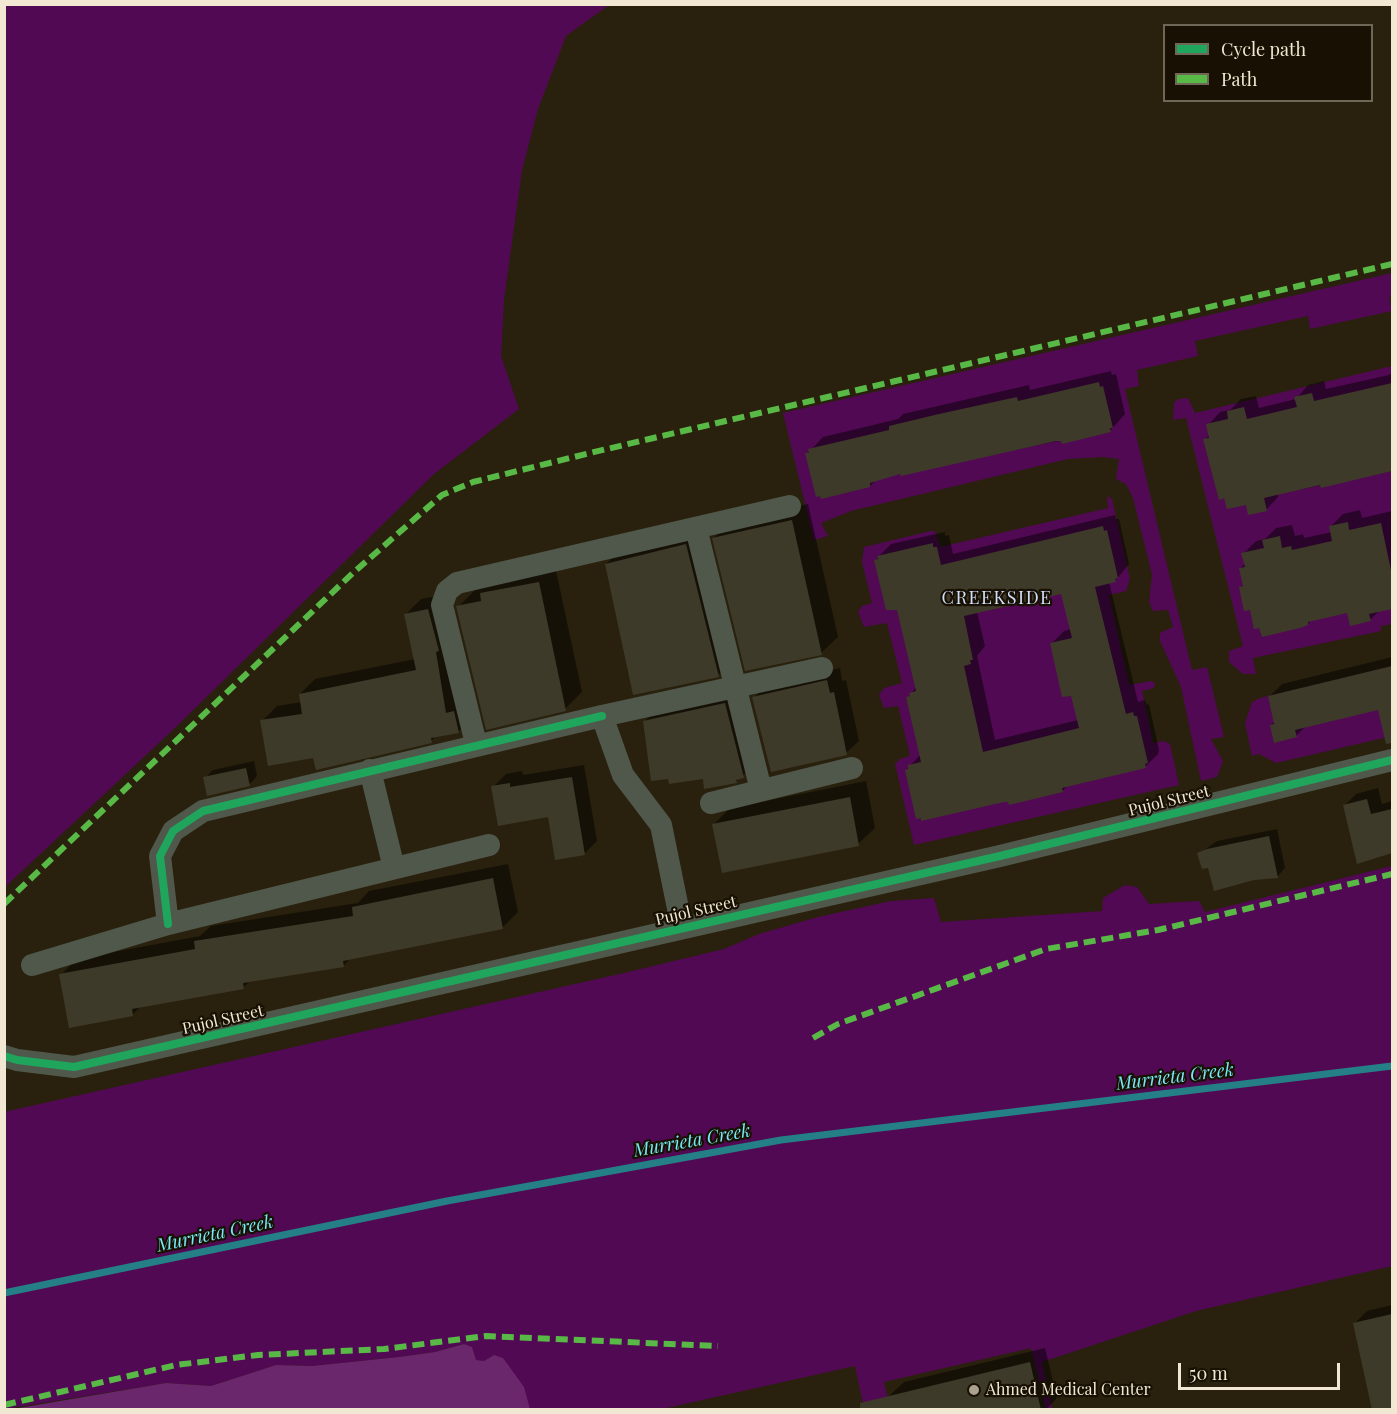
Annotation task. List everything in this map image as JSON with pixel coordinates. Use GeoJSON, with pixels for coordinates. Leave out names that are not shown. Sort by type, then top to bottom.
{"type":"FeatureCollection","features":[{"type":"Feature","properties":{"kind":"street"},"geometry":{"type":"LineString","coordinates":[[476,744],[442,605],[447,591],[457,583],[790,506]]}},
{"type":"Feature","properties":{"kind":"street"},"geometry":{"type":"LineString","coordinates":[[696,528],[761,790]]}},
{"type":"Feature","properties":{"kind":"street"},"geometry":{"type":"LineString","coordinates":[[168,924],[160,855],[173,831],[202,811],[476,744],[822,668]]}},
{"type":"Feature","properties":{"kind":"street"},"geometry":{"type":"LineString","coordinates":[[603,716],[623,775],[662,825],[682,928]]}},
{"type":"Feature","properties":{"kind":"street","name":"Pujol Street"},"geometry":{"type":"LineString","coordinates":[[4,1056],[17,1060],[74,1067],[888,881],[1392,760]]}},
{"type":"Feature","properties":{"kind":"street"},"geometry":{"type":"LineString","coordinates":[[711,803],[852,768]]}},
{"type":"Feature","properties":{"kind":"street"},"geometry":{"type":"LineString","coordinates":[[370,770],[394,868]]}},
{"type":"Feature","properties":{"kind":"street"},"geometry":{"type":"LineString","coordinates":[[32,965],[168,924],[489,845]]}},
{"type":"Feature","properties":{"kind":"shaded area"},"geometry":{"type":"Polygon","coordinates":[[[5,4],[609,5],[566,36],[538,109],[522,170],[504,300],[501,356],[519,409],[434,474],[176,727],[5,887],[5,4]]]}},
{"type":"Feature","properties":{"kind":"shaded area"},"geometry":{"type":"Polygon","coordinates":[[[1392,273],[1392,296],[1389,297],[1392,311],[1310,329],[1308,316],[1195,341],[1198,356],[1137,370],[1139,386],[1125,389],[1192,670],[1207,667],[1224,737],[1211,739],[1223,761],[1217,777],[1201,781],[1181,687],[1160,641],[1160,633],[1173,627],[1168,610],[1153,611],[1149,602],[1152,575],[1133,498],[1126,484],[1116,479],[1119,459],[1103,457],[1068,459],[851,511],[821,523],[828,536],[814,540],[783,413],[1392,273]]]}},
{"type":"Feature","properties":{"kind":"shaded area"},"geometry":{"type":"Polygon","coordinates":[[[1392,366],[1392,624],[1381,626],[1381,631],[1253,658],[1256,674],[1243,674],[1229,662],[1229,651],[1243,646],[1186,418],[1173,420],[1174,403],[1178,399],[1188,398],[1195,413],[1392,366]]]}},
{"type":"Feature","properties":{"kind":"shaded area"},"geometry":{"type":"Polygon","coordinates":[[[1107,496],[1112,499],[1130,579],[1126,591],[1109,595],[1129,685],[1151,681],[1155,683],[1154,688],[1142,691],[1153,743],[1164,741],[1170,744],[1179,785],[914,845],[895,764],[900,759],[910,756],[898,706],[884,708],[879,695],[884,688],[902,683],[887,623],[864,627],[858,612],[862,606],[872,603],[862,562],[864,547],[935,531],[940,547],[1108,508],[1107,496]]]}},
{"type":"Feature","properties":{"kind":"shaded area"},"geometry":{"type":"Polygon","coordinates":[[[1392,666],[1392,736],[1276,763],[1259,754],[1252,756],[1245,723],[1252,702],[1260,698],[1392,666]]]}},
{"type":"Feature","properties":{"kind":"shaded area"},"geometry":{"type":"Polygon","coordinates":[[[1392,866],[1392,1266],[1196,1311],[1042,1362],[1052,1409],[1046,1409],[1031,1348],[884,1382],[890,1409],[864,1409],[855,1366],[662,1409],[530,1410],[494,1355],[484,1361],[475,1360],[474,1352],[464,1344],[435,1352],[399,1357],[312,1366],[276,1365],[211,1386],[166,1383],[5,1409],[4,1112],[624,973],[724,949],[759,934],[818,917],[891,901],[934,898],[941,922],[1102,911],[1103,898],[1125,885],[1137,887],[1149,904],[1199,901],[1205,912],[1392,866]]]}},
{"type":"Feature","properties":{"kind":"shaded area"},"geometry":{"type":"Polygon","coordinates":[[[464,1344],[472,1347],[476,1360],[484,1361],[494,1355],[503,1358],[524,1387],[530,1409],[13,1409],[166,1383],[211,1386],[276,1365],[312,1366],[399,1357],[435,1352],[464,1344]]]}},
{"type":"Feature","properties":{"kind":"building"},"geometry":{"type":"Polygon","coordinates":[[[1099,382],[1100,387],[1103,386],[1113,428],[1110,428],[1111,432],[1062,444],[1061,441],[1056,441],[901,476],[900,474],[870,483],[870,487],[821,499],[820,496],[816,497],[805,453],[809,453],[808,449],[889,430],[889,426],[939,414],[1017,397],[1018,401],[1099,382]]]}},
{"type":"Feature","properties":{"kind":"building"},"geometry":{"type":"Polygon","coordinates":[[[1392,383],[1392,471],[1321,488],[1320,485],[1264,498],[1267,511],[1248,515],[1246,505],[1227,509],[1224,498],[1219,500],[1203,439],[1209,438],[1206,424],[1228,419],[1227,411],[1244,407],[1247,419],[1297,407],[1294,397],[1312,393],[1314,401],[1392,383]]]}},
{"type":"Feature","properties":{"kind":"building"},"geometry":{"type":"Polygon","coordinates":[[[792,520],[822,655],[745,671],[712,538],[792,520]]]}},
{"type":"Feature","properties":{"kind":"building"},"geometry":{"type":"Polygon","coordinates":[[[1348,522],[1349,530],[1381,523],[1392,575],[1392,609],[1369,614],[1371,621],[1350,626],[1347,613],[1308,622],[1308,625],[1300,628],[1262,637],[1259,628],[1254,629],[1250,610],[1244,611],[1239,587],[1243,586],[1239,568],[1245,567],[1241,553],[1264,548],[1262,540],[1280,536],[1282,548],[1291,546],[1292,550],[1332,541],[1329,526],[1348,522]]]}},
{"type":"Feature","properties":{"kind":"building"},"geometry":{"type":"Polygon","coordinates":[[[1103,526],[1104,531],[1107,530],[1118,578],[1115,579],[1116,582],[1095,587],[1126,714],[1133,712],[1134,716],[1137,716],[1148,763],[1145,764],[1146,768],[1062,788],[1063,792],[1009,805],[1008,802],[1004,802],[921,821],[921,818],[916,819],[905,770],[908,769],[908,765],[921,762],[906,697],[910,696],[909,693],[916,691],[897,610],[886,610],[874,560],[878,559],[877,556],[933,543],[933,547],[937,547],[941,565],[1103,526]],[[1061,594],[964,616],[973,660],[970,660],[971,664],[964,666],[983,752],[1079,728],[1071,696],[1062,697],[1050,643],[1072,638],[1061,594]]]}},
{"type":"Feature","properties":{"kind":"building"},"geometry":{"type":"Polygon","coordinates":[[[686,544],[719,677],[633,695],[605,564],[686,544]]]}},
{"type":"Feature","properties":{"kind":"building"},"geometry":{"type":"Polygon","coordinates":[[[539,582],[566,711],[486,730],[456,606],[481,601],[480,593],[539,582]]]}},
{"type":"Feature","properties":{"kind":"building"},"geometry":{"type":"Polygon","coordinates":[[[428,609],[439,651],[436,652],[446,713],[454,711],[459,733],[431,738],[432,743],[316,770],[313,758],[268,766],[260,720],[302,714],[299,694],[416,670],[404,614],[428,609]]]}},
{"type":"Feature","properties":{"kind":"building"},"geometry":{"type":"Polygon","coordinates":[[[1392,666],[1392,743],[1386,744],[1378,710],[1295,730],[1297,737],[1274,743],[1270,725],[1274,724],[1268,696],[1392,666]]]}},
{"type":"Feature","properties":{"kind":"building"},"geometry":{"type":"Polygon","coordinates":[[[827,680],[830,693],[834,692],[847,755],[771,772],[752,697],[827,680]]]}},
{"type":"Feature","properties":{"kind":"building"},"geometry":{"type":"Polygon","coordinates":[[[725,703],[744,778],[736,780],[737,783],[704,789],[703,779],[669,784],[668,779],[651,781],[643,721],[725,703]]]}},
{"type":"Feature","properties":{"kind":"building"},"geometry":{"type":"Polygon","coordinates":[[[246,768],[250,786],[207,796],[203,777],[246,768]]]}},
{"type":"Feature","properties":{"kind":"building"},"geometry":{"type":"Polygon","coordinates":[[[572,777],[585,855],[555,860],[548,817],[498,826],[491,786],[510,783],[510,787],[572,777]]]}},
{"type":"Feature","properties":{"kind":"building"},"geometry":{"type":"Polygon","coordinates":[[[850,797],[859,846],[722,873],[712,824],[850,797]]]}},
{"type":"Feature","properties":{"kind":"building"},"geometry":{"type":"Polygon","coordinates":[[[1367,799],[1371,814],[1392,809],[1392,853],[1357,864],[1343,805],[1367,799]]]}},
{"type":"Feature","properties":{"kind":"building"},"geometry":{"type":"Polygon","coordinates":[[[1269,836],[1278,878],[1254,880],[1214,891],[1208,868],[1202,869],[1197,853],[1269,836]]]}},
{"type":"Feature","properties":{"kind":"building"},"geometry":{"type":"Polygon","coordinates":[[[493,878],[503,929],[343,961],[344,967],[243,983],[244,989],[132,1009],[133,1016],[69,1028],[59,974],[195,949],[194,941],[353,916],[352,907],[493,878]]]}},
{"type":"Feature","properties":{"kind":"building"},"geometry":{"type":"Polygon","coordinates":[[[1392,1314],[1392,1410],[1372,1410],[1353,1323],[1392,1314]]]}},
{"type":"Feature","properties":{"kind":"building","name":"Ahmed Medical Center"},"geometry":{"type":"Polygon","coordinates":[[[1030,1362],[1041,1410],[860,1410],[860,1403],[1030,1362]]]}},
{"type":"Feature","properties":{"kind":"waterway","name":"Murrieta Creek"},"geometry":{"type":"LineString","coordinates":[[4,1293],[447,1201],[781,1140],[1392,1066]]}},
{"type":"Feature","properties":{"kind":"marked path"},"geometry":{"type":"LineString","coordinates":[[4,904],[354,572],[442,495],[473,482],[590,453],[1392,264]]}},
{"type":"Feature","properties":{"kind":"marked path"},"geometry":{"type":"LineString","coordinates":[[813,1038],[838,1024],[1046,949],[1158,930],[1392,874]]}},
{"type":"Feature","properties":{"kind":"marked path"},"geometry":{"type":"LineString","coordinates":[[4,1405],[176,1365],[258,1355],[384,1349],[486,1336],[718,1346]]}},
{"type":"Feature","properties":{"kind":"cycle path"},"geometry":{"type":"LineString","coordinates":[[168,924],[160,856],[173,831],[203,811],[602,716]]}},
{"type":"Feature","properties":{"kind":"cycle path"},"geometry":{"type":"LineString","coordinates":[[4,1056],[17,1060],[74,1067],[1000,856],[1392,760]]}},
{"type":"Feature","properties":{"kind":"place","name":"Ahmed Medical Center"},"geometry":{"type":"Point","coordinates":[974,1390]}},
{"type":"Feature","properties":{"kind":"district","name":"CREEKSIDE"},"geometry":{"type":"Point","coordinates":[997,598]}}]}
